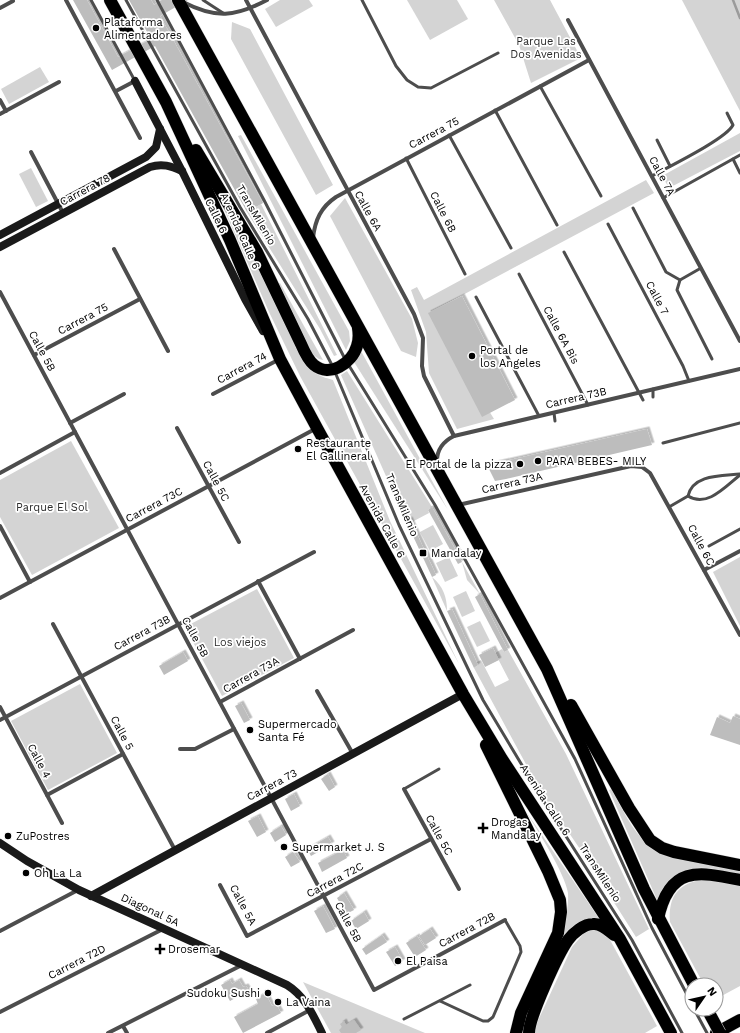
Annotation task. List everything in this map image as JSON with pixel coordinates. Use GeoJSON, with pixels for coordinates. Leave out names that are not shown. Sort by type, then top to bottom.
{"type":"FeatureCollection","features":[{"type":"Feature","properties":{"kind":"highway","name":"Avenida Calle 6"},"geometry":{"type":"LineString","coordinates":[[110,0],[166,102],[230,240],[280,358],[317,428],[463,694],[507,765],[626,940],[671,1033]]}},
{"type":"Feature","properties":{"kind":"highway"},"geometry":{"type":"LineString","coordinates":[[178,0],[547,669],[579,718],[629,808],[650,840],[662,848],[674,852],[740,865]]}},
{"type":"Feature","properties":{"kind":"highway"},"geometry":{"type":"LineString","coordinates":[[166,102],[257,252],[308,359],[321,369],[334,369],[347,362],[352,357],[358,344],[358,326]]}},
{"type":"Feature","properties":{"kind":"highway"},"geometry":{"type":"LineString","coordinates":[[547,669],[655,924],[689,977]]}},
{"type":"Feature","properties":{"kind":"highway"},"geometry":{"type":"LineString","coordinates":[[463,694],[509,795],[548,871],[560,900],[561,912],[558,933],[521,1013],[516,1033]]}},
{"type":"Feature","properties":{"kind":"highway"},"geometry":{"type":"LineString","coordinates":[[655,924],[664,898],[671,888],[688,875],[699,873],[740,880]]}},
{"type":"Feature","properties":{"kind":"highway"},"geometry":{"type":"LineString","coordinates":[[529,1033],[532,1017],[564,946],[571,936],[585,926],[593,923],[608,929],[626,940]]}},
{"type":"Feature","properties":{"kind":"highway"},"geometry":{"type":"LineString","coordinates":[[711,1017],[720,1033]]}},
{"type":"Feature","properties":{"kind":"highway"},"geometry":{"type":"LineString","coordinates":[[716,1033],[740,1020]]}},
{"type":"Feature","properties":{"kind":"street"},"geometry":{"type":"LineString","coordinates":[[66,0],[140,138]]}},
{"type":"Feature","properties":{"kind":"street"},"geometry":{"type":"LineString","coordinates":[[178,0],[204,11],[225,14],[240,13],[267,0]]}},
{"type":"Feature","properties":{"kind":"street","name":"Calle 6A"},"geometry":{"type":"LineString","coordinates":[[246,0],[420,327],[423,338],[422,366],[424,376],[454,436]]}},
{"type":"Feature","properties":{"kind":"street"},"geometry":{"type":"LineString","coordinates":[[0,8],[12,1]]}},
{"type":"Feature","properties":{"kind":"street","name":"Calle 7A"},"geometry":{"type":"LineString","coordinates":[[568,20],[740,341]]}},
{"type":"Feature","properties":{"kind":"street","name":"Carrera 75"},"geometry":{"type":"LineString","coordinates":[[312,243],[316,222],[322,208],[327,203],[347,190],[589,60]]}},
{"type":"Feature","properties":{"kind":"street"},"geometry":{"type":"LineString","coordinates":[[116,91],[135,81]]}},
{"type":"Feature","properties":{"kind":"street","name":"Calle 6"},"geometry":{"type":"LineString","coordinates":[[135,81],[182,171],[245,299],[280,358]]}},
{"type":"Feature","properties":{"kind":"street"},"geometry":{"type":"LineString","coordinates":[[0,114],[58,82]]}},
{"type":"Feature","properties":{"kind":"street"},"geometry":{"type":"LineString","coordinates":[[0,100],[6,111]]}},
{"type":"Feature","properties":{"kind":"street","name":"Carrera 78"},"geometry":{"type":"LineString","coordinates":[[0,235],[146,157],[156,147],[160,129]]}},
{"type":"Feature","properties":{"kind":"street"},"geometry":{"type":"LineString","coordinates":[[31,152],[64,213]]}},
{"type":"Feature","properties":{"kind":"street","name":"Carrera 78"},"geometry":{"type":"LineString","coordinates":[[0,247],[155,165],[171,166],[182,171]]}},
{"type":"Feature","properties":{"kind":"street"},"geometry":{"type":"LineString","coordinates":[[114,249],[168,351]]}},
{"type":"Feature","properties":{"kind":"street","name":"Calle 5B"},"geometry":{"type":"LineString","coordinates":[[0,292],[374,990]]}},
{"type":"Feature","properties":{"kind":"street","name":"Carrera 75"},"geometry":{"type":"LineString","coordinates":[[34,356],[140,299]]}},
{"type":"Feature","properties":{"kind":"street","name":"Carrera 74"},"geometry":{"type":"LineString","coordinates":[[213,394],[280,358]]}},
{"type":"Feature","properties":{"kind":"street","name":"Carrera 73B"},"geometry":{"type":"LineString","coordinates":[[437,468],[438,450],[442,444],[454,436],[740,369]]}},
{"type":"Feature","properties":{"kind":"street"},"geometry":{"type":"LineString","coordinates":[[70,423],[124,394]]}},
{"type":"Feature","properties":{"kind":"street","name":"Calle 5C"},"geometry":{"type":"LineString","coordinates":[[177,428],[238,542]]}},
{"type":"Feature","properties":{"kind":"street","name":"Carrera 73C"},"geometry":{"type":"LineString","coordinates":[[0,598],[317,428]]}},
{"type":"Feature","properties":{"kind":"street"},"geometry":{"type":"LineString","coordinates":[[0,473],[76,432]]}},
{"type":"Feature","properties":{"kind":"street","name":"Carrera 73A"},"geometry":{"type":"LineString","coordinates":[[457,505],[632,466],[642,467]]}},
{"type":"Feature","properties":{"kind":"street","name":"Calle 6C"},"geometry":{"type":"LineString","coordinates":[[642,467],[650,474],[740,635]]}},
{"type":"Feature","properties":{"kind":"street"},"geometry":{"type":"LineString","coordinates":[[0,526],[30,582]]}},
{"type":"Feature","properties":{"kind":"street"},"geometry":{"type":"LineString","coordinates":[[704,570],[740,551]]}},
{"type":"Feature","properties":{"kind":"street","name":"Carrera 73B"},"geometry":{"type":"LineString","coordinates":[[0,720],[314,552]]}},
{"type":"Feature","properties":{"kind":"street"},"geometry":{"type":"LineString","coordinates":[[258,582],[300,659]]}},
{"type":"Feature","properties":{"kind":"street","name":"Calle 5"},"geometry":{"type":"LineString","coordinates":[[53,624],[175,850]]}},
{"type":"Feature","properties":{"kind":"street","name":"Carrera 73A"},"geometry":{"type":"LineString","coordinates":[[220,702],[353,630]]}},
{"type":"Feature","properties":{"kind":"street"},"geometry":{"type":"LineString","coordinates":[[317,691],[353,754]]}},
{"type":"Feature","properties":{"kind":"street","name":"Carrera 73"},"geometry":{"type":"LineString","coordinates":[[91,896],[463,694]]}},
{"type":"Feature","properties":{"kind":"street","name":"Calle 4"},"geometry":{"type":"LineString","coordinates":[[0,707],[62,823]]}},
{"type":"Feature","properties":{"kind":"street"},"geometry":{"type":"LineString","coordinates":[[180,749],[196,749],[234,729]]}},
{"type":"Feature","properties":{"kind":"street"},"geometry":{"type":"LineString","coordinates":[[47,795],[123,754]]}},
{"type":"Feature","properties":{"kind":"street","name":"Calle 5C"},"geometry":{"type":"LineString","coordinates":[[404,789],[459,889]]}},
{"type":"Feature","properties":{"kind":"street","name":"Carrera 72C"},"geometry":{"type":"LineString","coordinates":[[247,936],[431,839]]}},
{"type":"Feature","properties":{"kind":"street","name":"Diagonal 5A"},"geometry":{"type":"LineString","coordinates":[[1,845],[91,896],[294,990],[310,1010]]}},
{"type":"Feature","properties":{"kind":"street","name":"Calle 5A"},"geometry":{"type":"LineString","coordinates":[[220,885],[247,936]]}},
{"type":"Feature","properties":{"kind":"street"},"geometry":{"type":"LineString","coordinates":[[0,931],[79,890]]}},
{"type":"Feature","properties":{"kind":"street","name":"Carrera 72B"},"geometry":{"type":"LineString","coordinates":[[374,990],[505,920]]}},
{"type":"Feature","properties":{"kind":"street","name":"Carrera 72D"},"geometry":{"type":"LineString","coordinates":[[0,1012],[163,929]]}},
{"type":"Feature","properties":{"kind":"street"},"geometry":{"type":"LineString","coordinates":[[108,1033],[242,965]]}},
{"type":"Feature","properties":{"kind":"street"},"geometry":{"type":"LineString","coordinates":[[267,1033],[310,1010],[322,1033]]}},
{"type":"Feature","properties":{"kind":"street"},"geometry":{"type":"LineString","coordinates":[[123,1026],[127,1033]]}},
{"type":"Feature","properties":{"kind":"lane"},"geometry":{"type":"LineString","coordinates":[[91,0],[135,81]]}},
{"type":"Feature","properties":{"kind":"lane","name":"TransMilenio"},"geometry":{"type":"LineString","coordinates":[[126,0],[240,207],[308,319],[334,369],[399,525],[482,700],[682,1033]]}},
{"type":"Feature","properties":{"kind":"lane","name":"TransMilenio"},"geometry":{"type":"LineString","coordinates":[[157,0],[265,202],[347,362],[435,505],[575,760],[684,987]]}},
{"type":"Feature","properties":{"kind":"lane"},"geometry":{"type":"LineString","coordinates":[[203,0],[225,14]]}},
{"type":"Feature","properties":{"kind":"lane"},"geometry":{"type":"LineString","coordinates":[[362,0],[396,66],[407,80],[418,87],[431,88],[498,53]]}},
{"type":"Feature","properties":{"kind":"lane"},"geometry":{"type":"LineString","coordinates":[[540,86],[601,196]]}},
{"type":"Feature","properties":{"kind":"lane"},"geometry":{"type":"LineString","coordinates":[[495,110],[557,225]]}},
{"type":"Feature","properties":{"kind":"lane"},"geometry":{"type":"LineString","coordinates":[[652,176],[720,137],[731,129],[733,125],[727,113]]}},
{"type":"Feature","properties":{"kind":"lane"},"geometry":{"type":"LineString","coordinates":[[449,135],[512,248]]}},
{"type":"Feature","properties":{"kind":"lane"},"geometry":{"type":"LineString","coordinates":[[657,140],[670,166]]}},
{"type":"Feature","properties":{"kind":"lane"},"geometry":{"type":"LineString","coordinates":[[663,198],[740,155]]}},
{"type":"Feature","properties":{"kind":"lane","name":"Calle 6B"},"geometry":{"type":"LineString","coordinates":[[406,158],[465,274]]}},
{"type":"Feature","properties":{"kind":"lane"},"geometry":{"type":"LineString","coordinates":[[733,159],[740,173]]}},
{"type":"Feature","properties":{"kind":"lane"},"geometry":{"type":"LineString","coordinates":[[633,208],[666,272],[680,280]]}},
{"type":"Feature","properties":{"kind":"lane","name":"Calle 7"},"geometry":{"type":"LineString","coordinates":[[608,224],[683,366],[689,381]]}},
{"type":"Feature","properties":{"kind":"lane"},"geometry":{"type":"LineString","coordinates":[[564,252],[643,400]]}},
{"type":"Feature","properties":{"kind":"lane"},"geometry":{"type":"LineString","coordinates":[[680,280],[701,268]]}},
{"type":"Feature","properties":{"kind":"lane","name":"Calle 6A Bis"},"geometry":{"type":"LineString","coordinates":[[519,274],[588,405]]}},
{"type":"Feature","properties":{"kind":"lane"},"geometry":{"type":"LineString","coordinates":[[680,280],[678,293],[712,359]]}},
{"type":"Feature","properties":{"kind":"lane"},"geometry":{"type":"LineString","coordinates":[[476,297],[539,416]]}},
{"type":"Feature","properties":{"kind":"lane"},"geometry":{"type":"LineString","coordinates":[[653,389],[654,397]]}},
{"type":"Feature","properties":{"kind":"lane"},"geometry":{"type":"LineString","coordinates":[[554,413],[555,421]]}},
{"type":"Feature","properties":{"kind":"lane"},"geometry":{"type":"LineString","coordinates":[[664,442],[740,424]]}},
{"type":"Feature","properties":{"kind":"lane"},"geometry":{"type":"LineString","coordinates":[[688,496],[695,500],[704,500],[713,496],[740,474]]}},
{"type":"Feature","properties":{"kind":"lane"},"geometry":{"type":"LineString","coordinates":[[688,496],[689,489],[702,480],[740,474]]}},
{"type":"Feature","properties":{"kind":"lane"},"geometry":{"type":"LineString","coordinates":[[669,507],[688,496]]}},
{"type":"Feature","properties":{"kind":"lane"},"geometry":{"type":"LineString","coordinates":[[710,546],[740,529]]}},
{"type":"Feature","properties":{"kind":"lane"},"geometry":{"type":"LineString","coordinates":[[404,789],[439,769]]}},
{"type":"Feature","properties":{"kind":"lane"},"geometry":{"type":"LineString","coordinates":[[440,1001],[483,1021],[488,1021],[493,1017],[521,952],[520,946],[505,920]]}},
{"type":"Feature","properties":{"kind":"lane"},"geometry":{"type":"LineString","coordinates":[[404,1020],[470,985]]}},
{"type":"Feature","properties":{"kind":"lane"},"geometry":{"type":"LineString","coordinates":[[698,1017],[707,1033]]}},
{"type":"Feature","properties":{"kind":"green space"},"geometry":{"type":"Polygon","coordinates":[[[280,0],[309,0],[313,6],[276,27],[265,9],[280,0]]]}},
{"type":"Feature","properties":{"kind":"green space"},"geometry":{"type":"Polygon","coordinates":[[[407,0],[457,0],[468,19],[430,40],[407,0]]]}},
{"type":"Feature","properties":{"kind":"green space","name":"Parque Las Dos Avenidas"},"geometry":{"type":"Polygon","coordinates":[[[494,0],[550,0],[581,58],[531,83],[519,45],[494,0]]]}},
{"type":"Feature","properties":{"kind":"green space"},"geometry":{"type":"Polygon","coordinates":[[[682,0],[740,0],[740,111],[682,0]]]}},
{"type":"Feature","properties":{"kind":"green space"},"geometry":{"type":"Polygon","coordinates":[[[232,22],[250,29],[333,185],[316,195],[231,39],[232,22]]]}},
{"type":"Feature","properties":{"kind":"green space"},"geometry":{"type":"Polygon","coordinates":[[[40,67],[49,82],[9,104],[1,89],[40,67]]]}},
{"type":"Feature","properties":{"kind":"green space"},"geometry":{"type":"Polygon","coordinates":[[[740,133],[740,151],[669,188],[662,176],[740,133]]]}},
{"type":"Feature","properties":{"kind":"green space"},"geometry":{"type":"Polygon","coordinates":[[[241,135],[349,331],[350,341],[346,350],[238,136],[241,135]]]}},
{"type":"Feature","properties":{"kind":"green space"},"geometry":{"type":"Polygon","coordinates":[[[31,168],[48,201],[36,207],[19,174],[31,168]]]}},
{"type":"Feature","properties":{"kind":"green space"},"geometry":{"type":"Polygon","coordinates":[[[646,180],[654,193],[429,313],[494,419],[457,429],[429,373],[426,332],[411,290],[417,287],[424,300],[646,180]]]}},
{"type":"Feature","properties":{"kind":"green space"},"geometry":{"type":"Polygon","coordinates":[[[216,191],[250,250],[307,364],[318,375],[333,380],[390,521],[459,664],[300,376],[269,312],[216,191]]]}},
{"type":"Feature","properties":{"kind":"green space"},"geometry":{"type":"Polygon","coordinates":[[[345,198],[412,319],[418,343],[416,357],[401,351],[330,216],[345,198]]]}},
{"type":"Feature","properties":{"kind":"green space"},"geometry":{"type":"Polygon","coordinates":[[[261,204],[337,355],[334,356],[320,329],[247,212],[261,204]]]}},
{"type":"Feature","properties":{"kind":"green space"},"geometry":{"type":"Polygon","coordinates":[[[280,283],[323,360],[312,354],[278,284],[280,283]]]}},
{"type":"Feature","properties":{"kind":"green space"},"geometry":{"type":"Polygon","coordinates":[[[361,351],[448,510],[354,362],[361,351]]]}},
{"type":"Feature","properties":{"kind":"green space"},"geometry":{"type":"Polygon","coordinates":[[[347,371],[432,507],[428,510],[429,513],[412,522],[410,519],[406,521],[341,375],[347,371]]]}},
{"type":"Feature","properties":{"kind":"green space","name":"Parque El Sol"},"geometry":{"type":"Polygon","coordinates":[[[71,441],[119,528],[32,575],[0,517],[0,480],[71,441]]]}},
{"type":"Feature","properties":{"kind":"green space"},"geometry":{"type":"Polygon","coordinates":[[[433,525],[443,544],[430,551],[420,532],[433,525]]]}},
{"type":"Feature","properties":{"kind":"green space"},"geometry":{"type":"Polygon","coordinates":[[[449,557],[458,576],[445,582],[436,563],[449,557]]]}},
{"type":"Feature","properties":{"kind":"green space"},"geometry":{"type":"Polygon","coordinates":[[[740,557],[740,626],[713,572],[740,557]]]}},
{"type":"Feature","properties":{"kind":"green space"},"geometry":{"type":"Polygon","coordinates":[[[462,562],[480,594],[467,580],[462,562]]]}},
{"type":"Feature","properties":{"kind":"green space"},"geometry":{"type":"Polygon","coordinates":[[[432,577],[444,592],[447,611],[432,577]]]}},
{"type":"Feature","properties":{"kind":"green space","name":"Los viejos"},"geometry":{"type":"Polygon","coordinates":[[[257,589],[294,658],[222,696],[185,627],[257,589]]]}},
{"type":"Feature","properties":{"kind":"green space"},"geometry":{"type":"Polygon","coordinates":[[[466,591],[475,611],[462,617],[453,597],[466,591]]]}},
{"type":"Feature","properties":{"kind":"green space"},"geometry":{"type":"Polygon","coordinates":[[[480,621],[490,641],[477,647],[467,627],[480,621]]]}},
{"type":"Feature","properties":{"kind":"green space"},"geometry":{"type":"Polygon","coordinates":[[[502,649],[504,652],[508,650],[566,754],[649,929],[636,937],[580,849],[541,792],[474,668],[478,665],[477,662],[481,660],[495,687],[509,680],[495,653],[502,649]]]}},
{"type":"Feature","properties":{"kind":"green space"},"geometry":{"type":"Polygon","coordinates":[[[80,684],[117,753],[48,790],[11,721],[80,684]]]}},
{"type":"Feature","properties":{"kind":"green space"},"geometry":{"type":"Polygon","coordinates":[[[612,789],[632,826],[648,845],[740,869],[740,875],[705,868],[691,869],[678,878],[658,902],[609,790],[612,789]]]}},
{"type":"Feature","properties":{"kind":"green space"},"geometry":{"type":"Polygon","coordinates":[[[525,810],[600,920],[594,919],[584,921],[561,939],[568,905],[566,884],[550,851],[525,810]]]}},
{"type":"Feature","properties":{"kind":"green space"},"geometry":{"type":"Polygon","coordinates":[[[705,879],[740,886],[740,986],[724,995],[724,977],[700,977],[670,922],[671,904],[673,898],[682,887],[705,879]]]}},
{"type":"Feature","properties":{"kind":"green space"},"geometry":{"type":"Polygon","coordinates":[[[597,928],[609,938],[657,1026],[645,1033],[535,1033],[535,1027],[572,947],[585,932],[597,928]]]}},
{"type":"Feature","properties":{"kind":"green space"},"geometry":{"type":"Polygon","coordinates":[[[303,982],[425,1033],[331,1033],[303,982]]]}},
{"type":"Feature","properties":{"kind":"building"},"geometry":{"type":"Polygon","coordinates":[[[73,0],[87,0],[118,57],[151,39],[129,0],[151,0],[154,5],[162,0],[188,0],[160,16],[263,203],[247,212],[155,46],[112,70],[73,0]]]}},
{"type":"Feature","properties":{"kind":"building","name":"Portal de los Angeles"},"geometry":{"type":"Polygon","coordinates":[[[462,296],[515,400],[482,417],[428,313],[462,296]]]}},
{"type":"Feature","properties":{"kind":"building"},"geometry":{"type":"Polygon","coordinates":[[[647,429],[652,445],[506,479],[495,481],[487,465],[647,429]]]}},
{"type":"Feature","properties":{"kind":"building","name":"Mandalay"},"geometry":{"type":"Polygon","coordinates":[[[432,507],[462,562],[458,564],[428,510],[432,507]]]}},
{"type":"Feature","properties":{"kind":"building","name":"Mandalay"},"geometry":{"type":"Polygon","coordinates":[[[410,519],[436,575],[432,577],[406,521],[410,519]]]}},
{"type":"Feature","properties":{"kind":"building"},"geometry":{"type":"Polygon","coordinates":[[[480,594],[508,650],[504,652],[475,597],[480,594]]]}},
{"type":"Feature","properties":{"kind":"building"},"geometry":{"type":"Polygon","coordinates":[[[452,609],[478,665],[474,668],[447,611],[452,609]]]}},
{"type":"Feature","properties":{"kind":"building"},"geometry":{"type":"Polygon","coordinates":[[[493,648],[499,660],[485,667],[479,655],[493,648]]]}},
{"type":"Feature","properties":{"kind":"building"},"geometry":{"type":"Polygon","coordinates":[[[183,652],[188,661],[164,675],[159,666],[183,652]]]}},
{"type":"Feature","properties":{"kind":"building"},"geometry":{"type":"Polygon","coordinates":[[[241,703],[250,720],[244,723],[235,706],[241,703]]]}},
{"type":"Feature","properties":{"kind":"building"},"geometry":{"type":"Polygon","coordinates":[[[733,716],[740,719],[740,745],[710,735],[717,717],[730,723],[733,716]]]}},
{"type":"Feature","properties":{"kind":"building"},"geometry":{"type":"Polygon","coordinates":[[[328,774],[335,787],[329,791],[321,779],[328,774]]]}},
{"type":"Feature","properties":{"kind":"building"},"geometry":{"type":"Polygon","coordinates":[[[294,794],[300,806],[291,811],[285,799],[294,794]]]}},
{"type":"Feature","properties":{"kind":"building"},"geometry":{"type":"Polygon","coordinates":[[[258,816],[266,832],[257,837],[248,821],[258,816]]]}},
{"type":"Feature","properties":{"kind":"building"},"geometry":{"type":"Polygon","coordinates":[[[281,826],[286,835],[275,842],[270,833],[281,826]]]}},
{"type":"Feature","properties":{"kind":"building"},"geometry":{"type":"Polygon","coordinates":[[[328,837],[332,844],[311,856],[307,849],[328,837]]]}},
{"type":"Feature","properties":{"kind":"building"},"geometry":{"type":"Polygon","coordinates":[[[343,850],[347,858],[322,872],[318,863],[343,850]]]}},
{"type":"Feature","properties":{"kind":"building"},"geometry":{"type":"Polygon","coordinates":[[[293,852],[300,862],[291,867],[285,857],[293,852]]]}},
{"type":"Feature","properties":{"kind":"building"},"geometry":{"type":"Polygon","coordinates":[[[344,893],[354,910],[346,914],[337,898],[344,893]]]}},
{"type":"Feature","properties":{"kind":"building"},"geometry":{"type":"Polygon","coordinates":[[[323,906],[335,929],[326,933],[314,911],[323,906]]]}},
{"type":"Feature","properties":{"kind":"building"},"geometry":{"type":"Polygon","coordinates":[[[364,912],[369,921],[356,929],[351,921],[364,912]]]}},
{"type":"Feature","properties":{"kind":"building"},"geometry":{"type":"Polygon","coordinates":[[[430,929],[436,938],[425,945],[419,936],[430,929]]]}},
{"type":"Feature","properties":{"kind":"building"},"geometry":{"type":"Polygon","coordinates":[[[382,935],[387,942],[366,955],[362,949],[382,935]]]}},
{"type":"Feature","properties":{"kind":"building"},"geometry":{"type":"Polygon","coordinates":[[[417,936],[426,950],[415,957],[406,943],[417,936]]]}},
{"type":"Feature","properties":{"kind":"building"},"geometry":{"type":"Polygon","coordinates":[[[395,947],[403,961],[395,966],[386,952],[395,947]]]}},
{"type":"Feature","properties":{"kind":"building"},"geometry":{"type":"Polygon","coordinates":[[[230,980],[232,984],[239,980],[243,987],[246,986],[250,992],[240,998],[239,996],[230,1001],[221,985],[230,980]]]}},
{"type":"Feature","properties":{"kind":"building"},"geometry":{"type":"Polygon","coordinates":[[[265,993],[272,1006],[276,1004],[281,1013],[243,1033],[234,1017],[258,1004],[256,999],[265,993]]]}},
{"type":"Feature","properties":{"kind":"building"},"geometry":{"type":"Polygon","coordinates":[[[354,1020],[361,1030],[356,1033],[341,1033],[339,1030],[342,1027],[340,1024],[344,1021],[346,1025],[354,1020]]]}},
{"type":"Feature","properties":{"kind":"waterway"},"geometry":{"type":"LineString","coordinates":[[733,0],[740,18]]}},
{"type":"Feature","properties":{"kind":"place","name":"Plataforma Alimentadores"},"geometry":{"type":"Point","coordinates":[96,28]}},
{"type":"Feature","properties":{"kind":"place","name":"Portal de los Angeles"},"geometry":{"type":"Point","coordinates":[472,356]}},
{"type":"Feature","properties":{"kind":"place","name":"Restaurante El Gallineral"},"geometry":{"type":"Point","coordinates":[298,449]}},
{"type":"Feature","properties":{"kind":"place","name":"PARA BEBES- MILY"},"geometry":{"type":"Point","coordinates":[538,461]}},
{"type":"Feature","properties":{"kind":"place","name":"El Portal de la pizza"},"geometry":{"type":"Point","coordinates":[520,464]}},
{"type":"Feature","properties":{"kind":"place","name":"Mandalay"},"geometry":{"type":"Point","coordinates":[423,553]}},
{"type":"Feature","properties":{"kind":"place","name":"Supermercado Santa Fé"},"geometry":{"type":"Point","coordinates":[250,730]}},
{"type":"Feature","properties":{"kind":"place","name":"Drogas Mandalay"},"geometry":{"type":"Point","coordinates":[483,828]}},
{"type":"Feature","properties":{"kind":"place","name":"ZuPostres"},"geometry":{"type":"Point","coordinates":[8,836]}},
{"type":"Feature","properties":{"kind":"place","name":"Supermarket J. S"},"geometry":{"type":"Point","coordinates":[284,847]}},
{"type":"Feature","properties":{"kind":"place","name":"Oh La La"},"geometry":{"type":"Point","coordinates":[26,873]}},
{"type":"Feature","properties":{"kind":"place","name":"Drosemar"},"geometry":{"type":"Point","coordinates":[160,949]}},
{"type":"Feature","properties":{"kind":"place","name":"El Paisa"},"geometry":{"type":"Point","coordinates":[398,961]}},
{"type":"Feature","properties":{"kind":"place","name":"Sudoku Sushi"},"geometry":{"type":"Point","coordinates":[268,993]}},
{"type":"Feature","properties":{"kind":"place","name":"La Vaina"},"geometry":{"type":"Point","coordinates":[278,1002]}}]}
